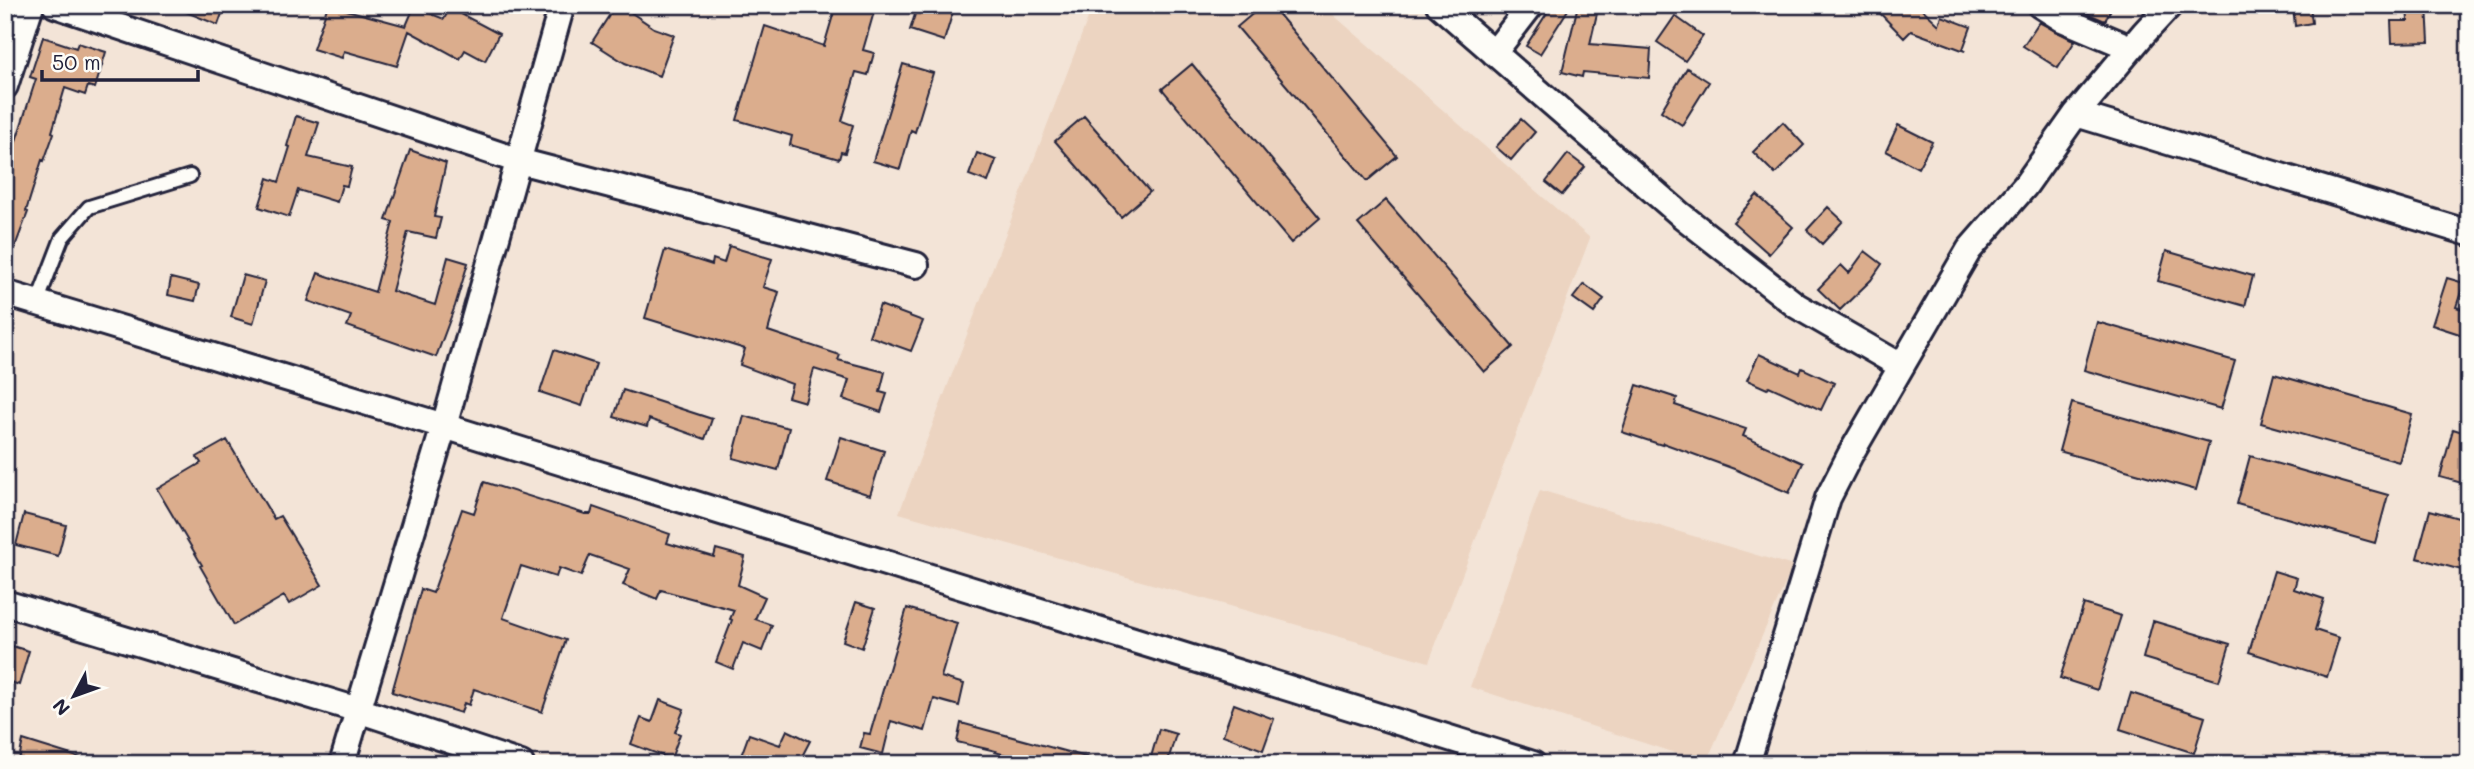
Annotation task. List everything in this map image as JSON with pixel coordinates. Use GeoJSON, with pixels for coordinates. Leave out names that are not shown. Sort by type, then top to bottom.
{"type":"FeatureCollection","features":[{"type":"Feature","properties":{"kind":"street"},"geometry":{"type":"LineString","coordinates":[[5,86],[31,5]]}},
{"type":"Feature","properties":{"kind":"street"},"geometry":{"type":"LineString","coordinates":[[55,5],[519,161],[916,265]]}},
{"type":"Feature","properties":{"kind":"street"},"geometry":{"type":"LineString","coordinates":[[342,764],[444,426],[562,5]]}},
{"type":"Feature","properties":{"kind":"street"},"geometry":{"type":"LineString","coordinates":[[1439,5],[1681,215],[1797,306],[1901,366]]}},
{"type":"Feature","properties":{"kind":"street"},"geometry":{"type":"LineString","coordinates":[[1494,53],[1531,5]]}},
{"type":"Feature","properties":{"kind":"street"},"geometry":{"type":"LineString","coordinates":[[2040,5],[2062,19],[2131,48]]}},
{"type":"Feature","properties":{"kind":"street"},"geometry":{"type":"LineString","coordinates":[[1747,764],[1828,498],[1850,455],[1969,250],[2025,186],[2076,114],[2170,5]]}},
{"type":"Feature","properties":{"kind":"street"},"geometry":{"type":"LineString","coordinates":[[2076,114],[2469,233]]}},
{"type":"Feature","properties":{"kind":"street"},"geometry":{"type":"LineString","coordinates":[[5,293],[444,426],[1533,764]]}},
{"type":"Feature","properties":{"kind":"street"},"geometry":{"type":"LineString","coordinates":[[5,603],[358,710],[521,764]]}},
{"type":"Feature","properties":{"kind":"lane"},"geometry":{"type":"LineString","coordinates":[[37,303],[62,238],[89,207],[190,176]]}},
{"type":"Feature","properties":{"kind":"shaded area"},"geometry":{"type":"Polygon","coordinates":[[[1093,5],[1322,5],[1590,238],[1429,662],[899,513],[1093,5]]]}},
{"type":"Feature","properties":{"kind":"shaded area"},"geometry":{"type":"Polygon","coordinates":[[[1540,490],[1793,566],[1706,763],[1470,687],[1540,490]]]}},
{"type":"Feature","properties":{"kind":"building"},"geometry":{"type":"Polygon","coordinates":[[[169,5],[225,5],[218,25],[169,5]]]}},
{"type":"Feature","properties":{"kind":"building"},"geometry":{"type":"Polygon","coordinates":[[[328,5],[406,26],[414,7],[444,19],[450,8],[499,34],[485,61],[465,50],[460,59],[409,31],[397,66],[344,51],[342,58],[313,49],[328,5]]]}},
{"type":"Feature","properties":{"kind":"building"},"geometry":{"type":"Polygon","coordinates":[[[616,5],[654,28],[674,35],[659,76],[625,63],[592,42],[616,5]]]}},
{"type":"Feature","properties":{"kind":"building"},"geometry":{"type":"Polygon","coordinates":[[[836,5],[876,5],[863,50],[874,53],[868,75],[856,72],[842,121],[853,125],[845,153],[841,152],[839,159],[790,145],[792,136],[737,120],[765,26],[824,46],[836,5]]]}},
{"type":"Feature","properties":{"kind":"building"},"geometry":{"type":"Polygon","coordinates":[[[918,5],[955,5],[944,41],[910,30],[918,5]]]}},
{"type":"Feature","properties":{"kind":"building"},"geometry":{"type":"Polygon","coordinates":[[[1263,5],[1271,5],[1397,156],[1367,181],[1237,27],[1263,5]]]}},
{"type":"Feature","properties":{"kind":"building"},"geometry":{"type":"Polygon","coordinates":[[[1552,5],[1571,5],[1540,54],[1526,46],[1552,5]]]}},
{"type":"Feature","properties":{"kind":"building"},"geometry":{"type":"Polygon","coordinates":[[[1578,5],[1598,9],[1590,44],[1651,49],[1649,78],[1583,72],[1582,77],[1562,72],[1578,5]]]}},
{"type":"Feature","properties":{"kind":"building"},"geometry":{"type":"Polygon","coordinates":[[[1872,5],[1918,5],[1939,25],[1942,16],[1971,27],[1963,49],[1965,51],[1911,31],[1904,38],[1872,5]]]}},
{"type":"Feature","properties":{"kind":"building"},"geometry":{"type":"Polygon","coordinates":[[[2068,5],[2113,5],[2105,21],[2068,5]]]}},
{"type":"Feature","properties":{"kind":"building"},"geometry":{"type":"Polygon","coordinates":[[[2293,5],[2310,5],[2312,23],[2295,26],[2293,5]]]}},
{"type":"Feature","properties":{"kind":"building"},"geometry":{"type":"Polygon","coordinates":[[[2407,5],[2427,5],[2429,42],[2392,43],[2391,21],[2408,21],[2407,5]]]}},
{"type":"Feature","properties":{"kind":"building"},"geometry":{"type":"Polygon","coordinates":[[[1675,16],[1703,36],[1685,61],[1657,42],[1675,16]]]}},
{"type":"Feature","properties":{"kind":"building"},"geometry":{"type":"Polygon","coordinates":[[[2039,22],[2075,41],[2058,68],[2023,46],[2039,22]]]}},
{"type":"Feature","properties":{"kind":"building"},"geometry":{"type":"Polygon","coordinates":[[[43,37],[76,48],[78,43],[106,52],[95,88],[88,86],[85,95],[65,88],[52,132],[54,133],[44,161],[42,160],[26,211],[28,212],[7,268],[5,175],[36,79],[30,77],[43,37]]]}},
{"type":"Feature","properties":{"kind":"building"},"geometry":{"type":"Polygon","coordinates":[[[903,64],[933,73],[915,132],[911,130],[900,169],[873,161],[903,64]]]}},
{"type":"Feature","properties":{"kind":"building"},"geometry":{"type":"Polygon","coordinates":[[[1192,64],[1320,218],[1291,243],[1162,89],[1192,64]]]}},
{"type":"Feature","properties":{"kind":"building"},"geometry":{"type":"Polygon","coordinates":[[[1687,68],[1709,82],[1682,125],[1661,111],[1687,68]]]}},
{"type":"Feature","properties":{"kind":"building"},"geometry":{"type":"Polygon","coordinates":[[[296,116],[319,123],[308,157],[352,167],[347,186],[342,185],[337,202],[298,190],[289,217],[259,207],[268,178],[279,182],[296,116]]]}},
{"type":"Feature","properties":{"kind":"building"},"geometry":{"type":"Polygon","coordinates":[[[1084,116],[1150,192],[1121,217],[1055,141],[1084,116]]]}},
{"type":"Feature","properties":{"kind":"building"},"geometry":{"type":"Polygon","coordinates":[[[1521,119],[1535,132],[1511,160],[1496,147],[1521,119]]]}},
{"type":"Feature","properties":{"kind":"building"},"geometry":{"type":"Polygon","coordinates":[[[1783,122],[1804,145],[1775,174],[1753,152],[1783,122]]]}},
{"type":"Feature","properties":{"kind":"building"},"geometry":{"type":"Polygon","coordinates":[[[1898,125],[1932,142],[1918,168],[1886,151],[1898,125]]]}},
{"type":"Feature","properties":{"kind":"building"},"geometry":{"type":"Polygon","coordinates":[[[410,150],[446,163],[434,217],[441,218],[436,238],[408,232],[392,291],[435,305],[448,257],[468,263],[436,357],[347,326],[351,316],[308,301],[318,273],[375,292],[393,222],[386,220],[410,150]]]}},
{"type":"Feature","properties":{"kind":"building"},"geometry":{"type":"Polygon","coordinates":[[[977,153],[996,160],[988,182],[969,175],[977,153]]]}},
{"type":"Feature","properties":{"kind":"building"},"geometry":{"type":"Polygon","coordinates":[[[1568,154],[1585,167],[1562,195],[1546,182],[1568,154]]]}},
{"type":"Feature","properties":{"kind":"building"},"geometry":{"type":"Polygon","coordinates":[[[1757,195],[1793,227],[1769,254],[1733,222],[1757,195]]]}},
{"type":"Feature","properties":{"kind":"building"},"geometry":{"type":"Polygon","coordinates":[[[1386,200],[1513,347],[1484,372],[1358,224],[1386,200]]]}},
{"type":"Feature","properties":{"kind":"building"},"geometry":{"type":"Polygon","coordinates":[[[1828,207],[1843,221],[1822,244],[1807,230],[1828,207]]]}},
{"type":"Feature","properties":{"kind":"building"},"geometry":{"type":"Polygon","coordinates":[[[729,246],[772,259],[763,287],[779,292],[768,331],[840,355],[838,360],[885,372],[880,392],[887,394],[881,412],[843,399],[849,380],[814,369],[805,402],[788,397],[792,384],[740,365],[745,349],[645,318],[665,250],[712,265],[713,259],[724,263],[729,246]]]}},
{"type":"Feature","properties":{"kind":"building"},"geometry":{"type":"Polygon","coordinates":[[[1865,251],[1882,264],[1871,280],[1840,310],[1818,289],[1841,265],[1849,273],[1865,251]]]}},
{"type":"Feature","properties":{"kind":"building"},"geometry":{"type":"Polygon","coordinates":[[[2166,251],[2253,276],[2245,306],[2158,281],[2166,251]]]}},
{"type":"Feature","properties":{"kind":"building"},"geometry":{"type":"Polygon","coordinates":[[[243,275],[265,281],[253,324],[231,317],[243,275]]]}},
{"type":"Feature","properties":{"kind":"building"},"geometry":{"type":"Polygon","coordinates":[[[171,278],[199,285],[195,301],[168,295],[171,278]]]}},
{"type":"Feature","properties":{"kind":"building"},"geometry":{"type":"Polygon","coordinates":[[[2447,278],[2464,283],[2456,307],[2469,311],[2469,337],[2432,325],[2447,278]]]}},
{"type":"Feature","properties":{"kind":"building"},"geometry":{"type":"Polygon","coordinates":[[[1584,284],[1604,299],[1594,313],[1573,298],[1584,284]]]}},
{"type":"Feature","properties":{"kind":"building"},"geometry":{"type":"Polygon","coordinates":[[[880,305],[923,321],[911,351],[869,336],[880,305]]]}},
{"type":"Feature","properties":{"kind":"building"},"geometry":{"type":"Polygon","coordinates":[[[2097,322],[2235,361],[2221,409],[2084,370],[2097,322]]]}},
{"type":"Feature","properties":{"kind":"building"},"geometry":{"type":"Polygon","coordinates":[[[554,350],[596,364],[582,406],[540,392],[554,350]]]}},
{"type":"Feature","properties":{"kind":"building"},"geometry":{"type":"Polygon","coordinates":[[[1759,354],[1800,373],[1802,368],[1834,383],[1821,410],[1769,386],[1767,389],[1747,380],[1759,354]]]}},
{"type":"Feature","properties":{"kind":"building"},"geometry":{"type":"Polygon","coordinates":[[[2274,374],[2412,414],[2399,462],[2261,423],[2274,374]]]}},
{"type":"Feature","properties":{"kind":"building"},"geometry":{"type":"Polygon","coordinates":[[[1637,385],[1677,398],[1675,405],[1746,429],[1743,436],[1803,463],[1789,493],[1737,470],[1663,443],[1662,445],[1622,432],[1637,385]]]}},
{"type":"Feature","properties":{"kind":"building"},"geometry":{"type":"Polygon","coordinates":[[[623,390],[712,419],[705,439],[649,419],[647,427],[614,417],[623,390]]]}},
{"type":"Feature","properties":{"kind":"building"},"geometry":{"type":"Polygon","coordinates":[[[2072,403],[2209,442],[2196,490],[2059,451],[2072,403]]]}},
{"type":"Feature","properties":{"kind":"building"},"geometry":{"type":"Polygon","coordinates":[[[744,416],[789,428],[778,470],[733,458],[744,416]]]}},
{"type":"Feature","properties":{"kind":"building"},"geometry":{"type":"Polygon","coordinates":[[[2453,429],[2469,434],[2469,485],[2440,477],[2453,429]]]}},
{"type":"Feature","properties":{"kind":"building"},"geometry":{"type":"Polygon","coordinates":[[[841,437],[884,451],[870,495],[827,481],[841,437]]]}},
{"type":"Feature","properties":{"kind":"building"},"geometry":{"type":"Polygon","coordinates":[[[227,440],[274,519],[280,516],[322,585],[289,604],[284,596],[234,625],[157,489],[201,463],[197,457],[227,440]]]}},
{"type":"Feature","properties":{"kind":"building"},"geometry":{"type":"Polygon","coordinates":[[[2250,456],[2388,495],[2375,543],[2237,504],[2250,456]]]}},
{"type":"Feature","properties":{"kind":"building"},"geometry":{"type":"Polygon","coordinates":[[[484,482],[585,514],[591,514],[593,507],[670,534],[667,543],[714,557],[716,549],[745,557],[738,585],[765,597],[755,619],[772,625],[762,651],[743,643],[733,669],[716,662],[734,610],[661,590],[657,599],[623,585],[630,569],[590,555],[581,576],[559,568],[556,577],[521,566],[503,618],[566,640],[542,712],[474,689],[469,705],[464,703],[461,713],[392,692],[421,589],[433,593],[462,509],[474,513],[484,482]]]}},
{"type":"Feature","properties":{"kind":"building"},"geometry":{"type":"Polygon","coordinates":[[[2430,510],[2469,521],[2469,572],[2417,558],[2430,510]]]}},
{"type":"Feature","properties":{"kind":"building"},"geometry":{"type":"Polygon","coordinates":[[[24,514],[66,525],[58,556],[16,545],[24,514]]]}},
{"type":"Feature","properties":{"kind":"building"},"geometry":{"type":"Polygon","coordinates":[[[2274,571],[2297,578],[2294,589],[2324,599],[2315,630],[2339,638],[2327,677],[2249,652],[2274,571]]]}},
{"type":"Feature","properties":{"kind":"building"},"geometry":{"type":"Polygon","coordinates":[[[856,602],[875,608],[862,648],[843,641],[856,602]]]}},
{"type":"Feature","properties":{"kind":"building"},"geometry":{"type":"Polygon","coordinates":[[[2084,604],[2121,616],[2097,690],[2060,678],[2084,604]]]}},
{"type":"Feature","properties":{"kind":"building"},"geometry":{"type":"Polygon","coordinates":[[[907,608],[957,623],[941,677],[964,684],[959,706],[934,699],[925,731],[891,721],[883,754],[860,748],[864,733],[870,734],[907,608]]]}},
{"type":"Feature","properties":{"kind":"building"},"geometry":{"type":"Polygon","coordinates":[[[2153,621],[2230,644],[2219,681],[2143,658],[2153,621]]]}},
{"type":"Feature","properties":{"kind":"building"},"geometry":{"type":"Polygon","coordinates":[[[5,644],[29,651],[19,685],[5,680],[5,644]]]}},
{"type":"Feature","properties":{"kind":"building"},"geometry":{"type":"Polygon","coordinates":[[[2131,693],[2205,717],[2194,753],[2120,729],[2131,693]]]}},
{"type":"Feature","properties":{"kind":"building"},"geometry":{"type":"Polygon","coordinates":[[[660,700],[684,709],[675,732],[680,734],[671,759],[631,744],[641,718],[652,722],[660,700]]]}},
{"type":"Feature","properties":{"kind":"building"},"geometry":{"type":"Polygon","coordinates":[[[1234,704],[1274,719],[1263,750],[1223,735],[1234,704]]]}},
{"type":"Feature","properties":{"kind":"building"},"geometry":{"type":"Polygon","coordinates":[[[961,723],[1090,758],[1090,764],[1037,764],[957,742],[961,723]]]}},
{"type":"Feature","properties":{"kind":"building"},"geometry":{"type":"Polygon","coordinates":[[[1159,729],[1176,734],[1167,764],[1149,764],[1159,729]]]}},
{"type":"Feature","properties":{"kind":"building"},"geometry":{"type":"Polygon","coordinates":[[[787,730],[810,741],[798,764],[738,764],[749,734],[780,745],[787,730]]]}},
{"type":"Feature","properties":{"kind":"building"},"geometry":{"type":"Polygon","coordinates":[[[23,740],[84,759],[83,764],[18,764],[23,740]]]}}]}
